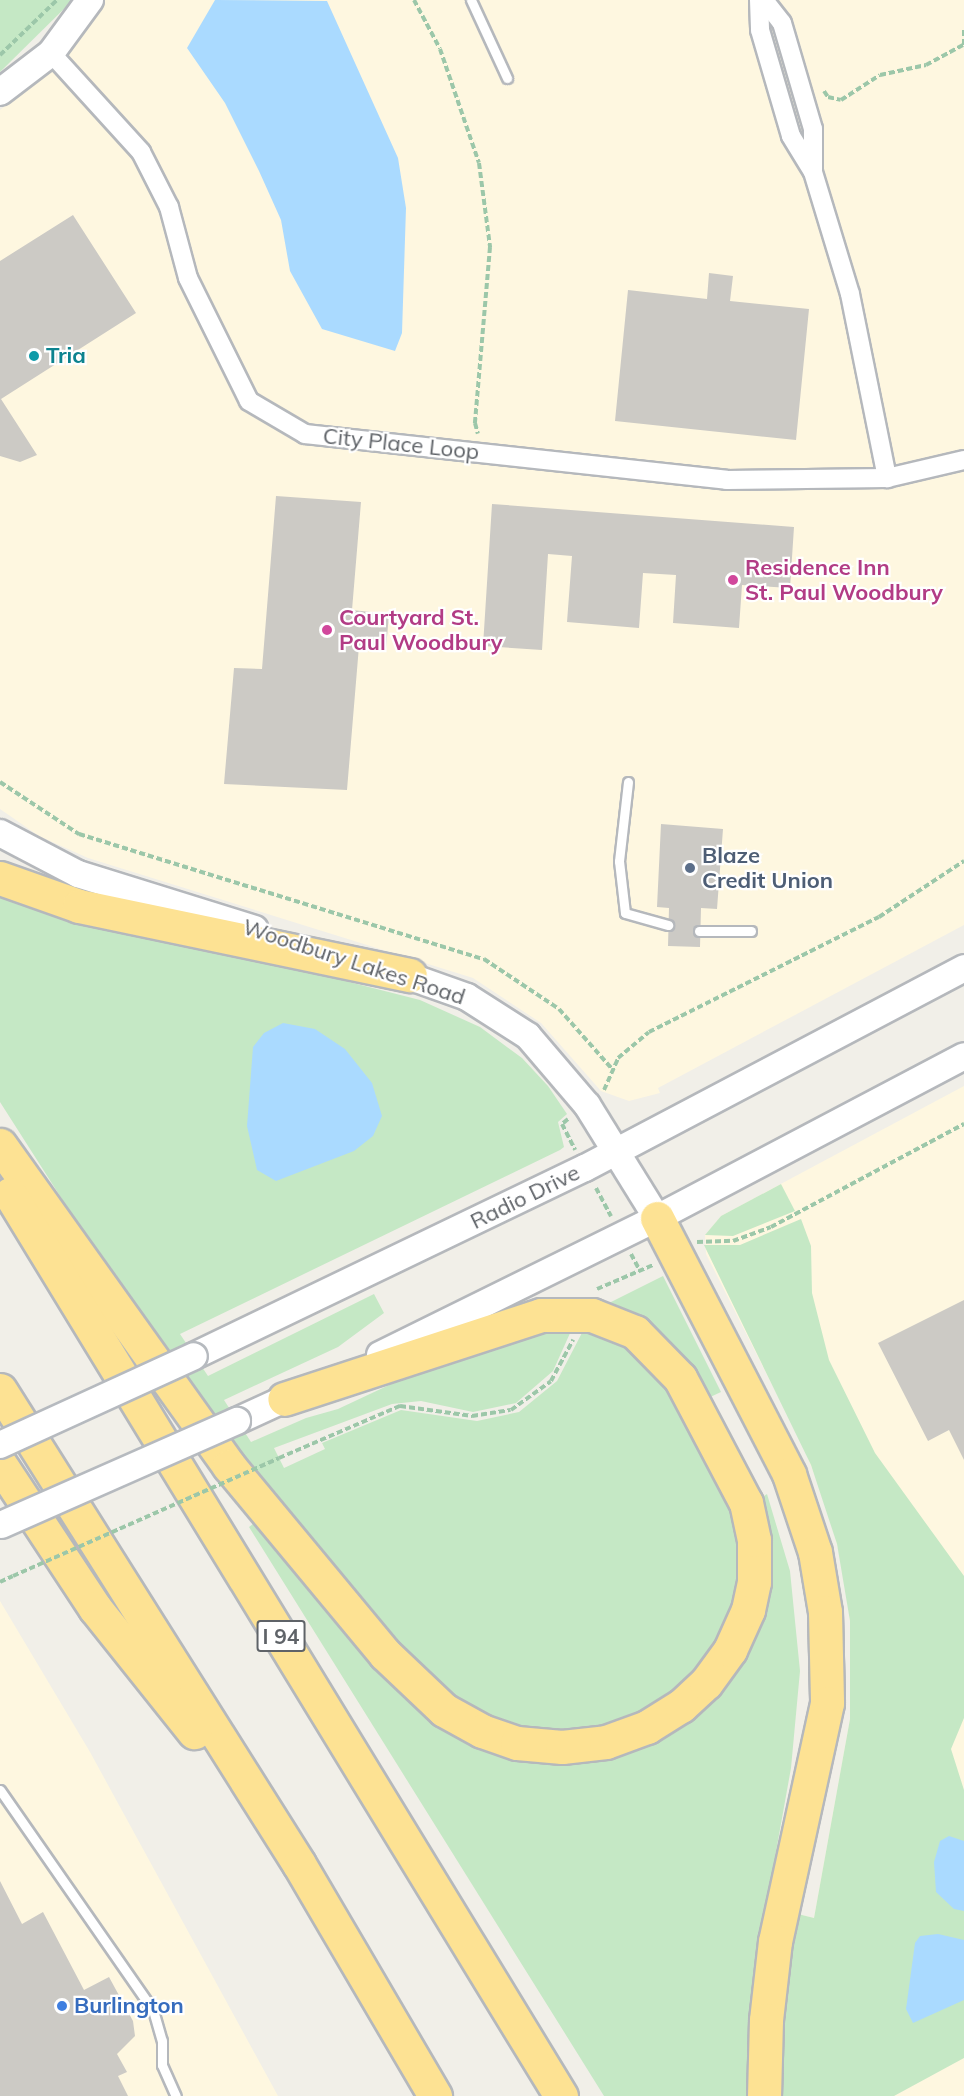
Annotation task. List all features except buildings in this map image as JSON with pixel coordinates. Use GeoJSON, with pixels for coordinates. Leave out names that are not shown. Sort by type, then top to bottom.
{"type":"FeatureCollection","features":[{"type":"Feature","properties":{"kind":"highway"},"geometry":{"type":"LineString","coordinates":[[0,878],[90,908],[410,975]]}},
{"type":"Feature","properties":{"kind":"highway"},"geometry":{"type":"LineString","coordinates":[[0,1145],[209,1440],[385,1654],[428,1698],[460,1721],[498,1737],[535,1746],[572,1747],[615,1739],[681,1706],[726,1657],[748,1610],[754,1582],[754,1540],[744,1495],[680,1378],[635,1332],[579,1313],[522,1319],[284,1399]]}},
{"type":"Feature","properties":{"kind":"highway","name":"I 94"},"geometry":{"type":"LineString","coordinates":[[0,1177],[561,2096]]}},
{"type":"Feature","properties":{"kind":"highway"},"geometry":{"type":"LineString","coordinates":[[657,1218],[678,1252],[789,1474],[814,1552],[826,1620],[827,1702],[775,1941],[766,2019],[764,2096]]}},
{"type":"Feature","properties":{"kind":"highway"},"geometry":{"type":"LineString","coordinates":[[0,1390],[299,1864],[435,2096]]}},
{"type":"Feature","properties":{"kind":"highway"},"geometry":{"type":"LineString","coordinates":[[0,1464],[96,1608],[299,1864]]}},
{"type":"Feature","properties":{"kind":"main road"},"geometry":{"type":"LineString","coordinates":[[0,92],[51,53],[90,0]]}},
{"type":"Feature","properties":{"kind":"main road","name":"Woodbury Lakes Road"},"geometry":{"type":"LineString","coordinates":[[0,833],[78,874],[410,975],[467,997],[522,1031],[573,1085],[657,1218]]}},
{"type":"Feature","properties":{"kind":"main road","name":"Radio Drive"},"geometry":{"type":"LineString","coordinates":[[0,1445],[194,1356],[616,1152],[964,968]]}},
{"type":"Feature","properties":{"kind":"main road"},"geometry":{"type":"LineString","coordinates":[[1,1525],[284,1399],[657,1218],[964,1056]]}},
{"type":"Feature","properties":{"kind":"street"},"geometry":{"type":"LineString","coordinates":[[759,0],[760,30],[791,136],[813,172],[849,294],[887,478]]}},
{"type":"Feature","properties":{"kind":"street"},"geometry":{"type":"LineString","coordinates":[[764,0],[782,23],[813,129],[813,172]]}},
{"type":"Feature","properties":{"kind":"street","name":"City Place Loop"},"geometry":{"type":"LineString","coordinates":[[51,53],[141,152],[169,207],[188,278],[249,401],[305,434],[727,480],[887,478],[964,460]]}},
{"type":"Feature","properties":{"kind":"lane"},"geometry":{"type":"LineString","coordinates":[[471,0],[507,78]]}},
{"type":"Feature","properties":{"kind":"lane"},"geometry":{"type":"LineString","coordinates":[[628,782],[619,861],[625,913],[668,925]]}},
{"type":"Feature","properties":{"kind":"lane"},"geometry":{"type":"LineString","coordinates":[[699,931],[751,931]]}},
{"type":"Feature","properties":{"kind":"lane"},"geometry":{"type":"LineString","coordinates":[[0,1790],[153,2010],[162,2042],[162,2065],[176,2096]]}},
{"type":"Feature","properties":{"kind":"path"},"geometry":{"type":"LineString","coordinates":[[0,56],[57,0]]}},
{"type":"Feature","properties":{"kind":"path"},"geometry":{"type":"LineString","coordinates":[[414,0],[440,49],[479,163],[490,247],[475,423],[483,453]]}},
{"type":"Feature","properties":{"kind":"path"},"geometry":{"type":"LineString","coordinates":[[797,75],[819,83],[828,97],[841,100],[880,75],[926,65],[964,45],[964,27]]}},
{"type":"Feature","properties":{"kind":"path"},"geometry":{"type":"LineString","coordinates":[[0,782],[79,834],[484,959],[559,1010],[612,1069]]}},
{"type":"Feature","properties":{"kind":"path"},"geometry":{"type":"LineString","coordinates":[[602,1094],[612,1069],[649,1032],[879,917],[964,861]]}},
{"type":"Feature","properties":{"kind":"path"},"geometry":{"type":"LineString","coordinates":[[0,1582],[400,1406],[472,1416],[516,1408],[541,1391],[559,1370],[579,1313],[582,1296],[703,1239],[733,1241],[771,1227],[964,1124]]}},
{"type":"Feature","properties":{"kind":"shaded area"},"geometry":{"type":"Polygon","coordinates":[[[105,0],[964,0],[964,925],[658,1088],[660,1093],[629,1101],[601,1091],[541,1023],[473,978],[88,858],[39,836],[0,809],[0,110],[37,80],[105,0]]]}},
{"type":"Feature","properties":{"kind":"shaded area"},"geometry":{"type":"Polygon","coordinates":[[[964,1086],[964,2096],[781,2096],[784,2011],[798,1914],[814,1918],[850,1719],[850,1621],[842,1563],[825,1501],[803,1446],[706,1254],[705,1235],[721,1216],[964,1086]]]}},
{"type":"Feature","properties":{"kind":"shaded area"},"geometry":{"type":"Polygon","coordinates":[[[0,1601],[90,1752],[278,2096],[0,2096],[0,1601]]]}},
{"type":"Feature","properties":{"kind":"green space"},"geometry":{"type":"Polygon","coordinates":[[[0,0],[73,0],[0,72],[0,0]]]}},
{"type":"Feature","properties":{"kind":"green space"},"geometry":{"type":"Polygon","coordinates":[[[0,893],[420,1000],[480,1027],[522,1058],[548,1086],[567,1114],[558,1122],[564,1147],[560,1150],[180,1334],[208,1376],[374,1294],[384,1313],[338,1347],[224,1400],[251,1442],[306,1418],[338,1409],[421,1370],[531,1329],[571,1331],[553,1371],[516,1403],[473,1412],[421,1401],[392,1404],[274,1448],[284,1468],[325,1449],[322,1443],[401,1410],[477,1421],[519,1412],[557,1381],[585,1327],[626,1344],[662,1379],[737,1520],[740,1583],[715,1650],[667,1700],[610,1726],[540,1733],[479,1715],[427,1678],[244,1464],[97,1254],[0,1102],[0,893]]]}},
{"type":"Feature","properties":{"kind":"green space"},"geometry":{"type":"Polygon","coordinates":[[[781,1184],[795,1211],[733,1236],[705,1235],[721,1216],[781,1184]]]}},
{"type":"Feature","properties":{"kind":"green space"},"geometry":{"type":"Polygon","coordinates":[[[801,1219],[811,1246],[812,1293],[829,1360],[875,1453],[964,1576],[964,1718],[951,1749],[964,1790],[964,2058],[894,2096],[781,2096],[784,2011],[798,1914],[814,1918],[850,1719],[850,1621],[837,1544],[811,1465],[704,1245],[740,1245],[801,1219]]]}},
{"type":"Feature","properties":{"kind":"green space"},"geometry":{"type":"Polygon","coordinates":[[[663,1276],[721,1392],[706,1399],[605,1305],[663,1276]]]}},
{"type":"Feature","properties":{"kind":"green space"},"geometry":{"type":"Polygon","coordinates":[[[767,1494],[790,1571],[800,1671],[791,1768],[756,1963],[748,2096],[604,2096],[249,1527],[257,1521],[478,1743],[680,1721],[768,1528],[764,1496],[767,1494]]]}},
{"type":"Feature","properties":{"kind":"water"},"geometry":{"type":"Polygon","coordinates":[[[215,0],[327,1],[398,158],[406,208],[402,333],[395,351],[322,329],[290,271],[281,220],[259,171],[225,103],[187,48],[215,0]]]}},
{"type":"Feature","properties":{"kind":"water"},"geometry":{"type":"Polygon","coordinates":[[[283,1023],[315,1029],[345,1049],[372,1083],[382,1116],[373,1136],[354,1151],[276,1181],[257,1170],[247,1126],[253,1047],[264,1033],[283,1023]]]}},
{"type":"Feature","properties":{"kind":"water"},"geometry":{"type":"Polygon","coordinates":[[[949,1836],[964,1841],[964,1911],[954,1909],[936,1892],[934,1862],[940,1841],[949,1836]]]}},
{"type":"Feature","properties":{"kind":"water"},"geometry":{"type":"Polygon","coordinates":[[[938,1934],[964,1940],[964,2000],[913,2023],[906,2009],[915,1943],[920,1936],[938,1934]]]}},
{"type":"Feature","properties":{"kind":"place","name":"Tria"},"geometry":{"type":"Point","coordinates":[34,356]}},
{"type":"Feature","properties":{"kind":"place","name":"Residence Inn St. Paul Woodbury"},"geometry":{"type":"Point","coordinates":[733,580]}},
{"type":"Feature","properties":{"kind":"place","name":"Courtyard St. Paul Woodbury"},"geometry":{"type":"Point","coordinates":[327,630]}},
{"type":"Feature","properties":{"kind":"place","name":"Blaze Credit Union"},"geometry":{"type":"Point","coordinates":[690,868]}},
{"type":"Feature","properties":{"kind":"place","name":"Burlington"},"geometry":{"type":"Point","coordinates":[62,2006]}}]}
